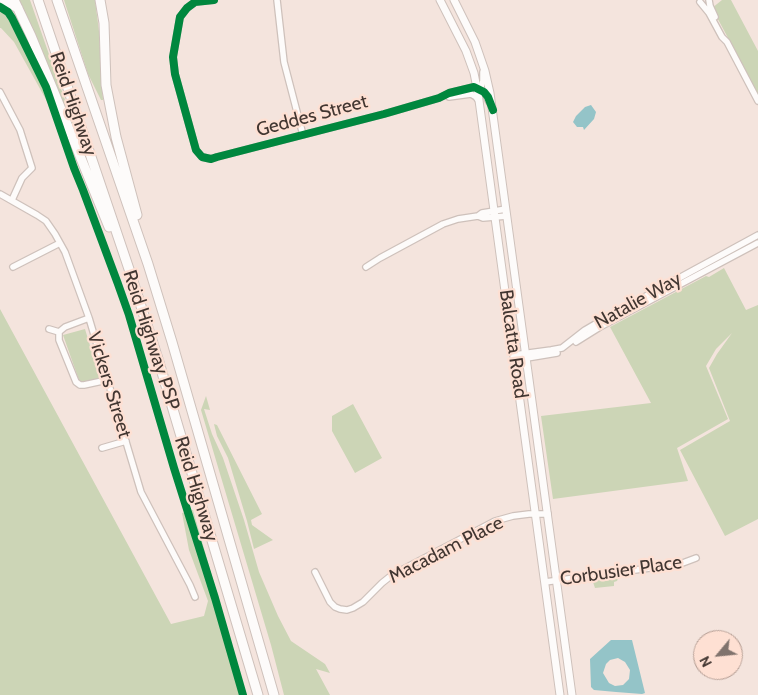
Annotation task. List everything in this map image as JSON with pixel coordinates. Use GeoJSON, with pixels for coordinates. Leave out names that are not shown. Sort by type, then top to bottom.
{"type":"FeatureCollection","features":[{"type":"Feature","properties":{"kind":"highway"},"geometry":{"type":"LineString","coordinates":[[4,0],[16,4],[131,276]]}},
{"type":"Feature","properties":{"kind":"highway","name":"Reid Highway"},"geometry":{"type":"LineString","coordinates":[[38,0],[158,359],[258,695]]}},
{"type":"Feature","properties":{"kind":"highway","name":"Reid Highway"},"geometry":{"type":"LineString","coordinates":[[57,0],[148,264],[175,351],[274,695]]}},
{"type":"Feature","properties":{"kind":"highway"},"geometry":{"type":"LineString","coordinates":[[100,0],[104,23],[106,85],[116,137],[148,264]]}},
{"type":"Feature","properties":{"kind":"main road","name":"Balcatta Road"},"geometry":{"type":"LineString","coordinates":[[440,0],[466,51],[476,80],[560,695]]}},
{"type":"Feature","properties":{"kind":"main road","name":"Balcatta Road"},"geometry":{"type":"LineString","coordinates":[[454,0],[475,42],[483,63],[493,110],[572,695]]}},
{"type":"Feature","properties":{"kind":"street","name":"Geddes Street"},"geometry":{"type":"LineString","coordinates":[[214,0],[195,2],[186,8],[180,17],[173,57],[175,74],[196,150],[202,157],[211,159],[439,98],[476,90]]}},
{"type":"Feature","properties":{"kind":"street"},"geometry":{"type":"LineString","coordinates":[[276,0],[284,62],[303,135]]}},
{"type":"Feature","properties":{"kind":"street"},"geometry":{"type":"LineString","coordinates":[[699,1],[704,3],[709,0],[727,42],[758,100]]}},
{"type":"Feature","properties":{"kind":"street"},"geometry":{"type":"LineString","coordinates":[[699,1],[710,13],[722,37],[727,42]]}},
{"type":"Feature","properties":{"kind":"street"},"geometry":{"type":"LineString","coordinates":[[476,90],[481,87],[483,81],[483,63]]}},
{"type":"Feature","properties":{"kind":"street"},"geometry":{"type":"LineString","coordinates":[[476,90],[484,92],[493,110]]}},
{"type":"Feature","properties":{"kind":"street"},"geometry":{"type":"LineString","coordinates":[[0,92],[20,130],[32,168],[22,178],[12,200]]}},
{"type":"Feature","properties":{"kind":"street","name":"Vickers Street"},"geometry":{"type":"LineString","coordinates":[[0,194],[46,221],[65,252],[89,318],[141,492],[195,597]]}},
{"type":"Feature","properties":{"kind":"street"},"geometry":{"type":"LineString","coordinates":[[366,267],[443,224],[458,219],[478,216],[483,218],[507,213]]}},
{"type":"Feature","properties":{"kind":"street","name":"Natalie Way"},"geometry":{"type":"LineString","coordinates":[[515,358],[563,347],[602,320],[758,235]]}},
{"type":"Feature","properties":{"kind":"street"},"geometry":{"type":"LineString","coordinates":[[13,267],[60,243]]}},
{"type":"Feature","properties":{"kind":"street","name":"Natalie Way"},"geometry":{"type":"LineString","coordinates":[[526,356],[561,352],[600,327],[758,243]]}},
{"type":"Feature","properties":{"kind":"street"},"geometry":{"type":"LineString","coordinates":[[58,332],[65,327],[89,318]]}},
{"type":"Feature","properties":{"kind":"street"},"geometry":{"type":"LineString","coordinates":[[49,329],[58,332]]}},
{"type":"Feature","properties":{"kind":"street"},"geometry":{"type":"LineString","coordinates":[[58,332],[59,340],[76,382],[84,386],[107,380]]}},
{"type":"Feature","properties":{"kind":"street"},"geometry":{"type":"LineString","coordinates":[[102,448],[126,440]]}},
{"type":"Feature","properties":{"kind":"street","name":"Macadam Place"},"geometry":{"type":"LineString","coordinates":[[316,572],[330,602],[340,610],[347,610],[363,602],[392,575],[488,524],[504,518],[536,513],[548,514]]}},
{"type":"Feature","properties":{"kind":"street","name":"Corbusier Place"},"geometry":{"type":"LineString","coordinates":[[545,582],[679,564],[696,558]]}},
{"type":"Feature","properties":{"kind":"green space"},"geometry":{"type":"Polygon","coordinates":[[[18,0],[30,0],[80,143],[78,145],[18,0]]]}},
{"type":"Feature","properties":{"kind":"green space"},"geometry":{"type":"Polygon","coordinates":[[[64,0],[95,0],[99,31],[103,100],[101,100],[88,74],[64,0]]]}},
{"type":"Feature","properties":{"kind":"green space"},"geometry":{"type":"Polygon","coordinates":[[[722,0],[731,0],[758,51],[758,94],[712,8],[722,0]]]}},
{"type":"Feature","properties":{"kind":"green space"},"geometry":{"type":"Polygon","coordinates":[[[0,10],[10,19],[36,75],[44,87],[49,105],[14,42],[0,28],[0,10]]]}},
{"type":"Feature","properties":{"kind":"green space"},"geometry":{"type":"Polygon","coordinates":[[[724,268],[746,310],[758,305],[758,519],[725,536],[680,450],[730,421],[709,368],[732,333],[716,349],[706,366],[728,419],[677,448],[688,481],[553,499],[541,416],[651,403],[610,327],[724,268]]]}},
{"type":"Feature","properties":{"kind":"green space"},"geometry":{"type":"Polygon","coordinates":[[[0,309],[171,624],[204,616],[208,601],[189,550],[182,513],[193,510],[246,695],[0,695],[0,309]]]}},
{"type":"Feature","properties":{"kind":"green space"},"geometry":{"type":"Polygon","coordinates":[[[85,329],[100,379],[80,383],[63,335],[85,329]]]}},
{"type":"Feature","properties":{"kind":"green space"},"geometry":{"type":"Polygon","coordinates":[[[206,396],[210,410],[204,409],[244,520],[259,572],[291,641],[325,664],[330,673],[316,669],[330,695],[284,695],[201,410],[206,396]]]}},
{"type":"Feature","properties":{"kind":"green space"},"geometry":{"type":"Polygon","coordinates":[[[353,404],[382,458],[355,473],[332,431],[332,416],[353,404]]]}},
{"type":"Feature","properties":{"kind":"green space"},"geometry":{"type":"Polygon","coordinates":[[[214,424],[217,425],[262,514],[251,520],[252,525],[273,540],[254,549],[228,458],[217,436],[214,424]]]}},
{"type":"Feature","properties":{"kind":"green space"},"geometry":{"type":"Polygon","coordinates":[[[616,576],[618,579],[614,582],[614,586],[595,588],[593,582],[595,579],[616,576]]]}},
{"type":"Feature","properties":{"kind":"water"},"geometry":{"type":"Polygon","coordinates":[[[591,105],[596,112],[594,119],[584,130],[583,127],[577,127],[573,122],[576,116],[585,107],[591,105]]]}},
{"type":"Feature","properties":{"kind":"water"},"geometry":{"type":"Polygon","coordinates":[[[611,640],[632,640],[645,693],[594,690],[591,687],[590,659],[611,640]],[[618,658],[610,660],[606,664],[603,673],[609,683],[615,686],[623,685],[629,679],[630,670],[625,662],[618,658]]]}},
{"type":"Feature","properties":{"kind":"cycle path"},"geometry":{"type":"LineString","coordinates":[[214,0],[195,2],[180,17],[173,57],[175,74],[196,150],[202,157],[211,159],[384,114],[474,87],[484,92],[493,110]]}},
{"type":"Feature","properties":{"kind":"cycle path","name":"Reid Highway PSP"},"geometry":{"type":"LineString","coordinates":[[0,7],[8,12],[12,18],[46,87],[129,315],[243,695]]}}]}
